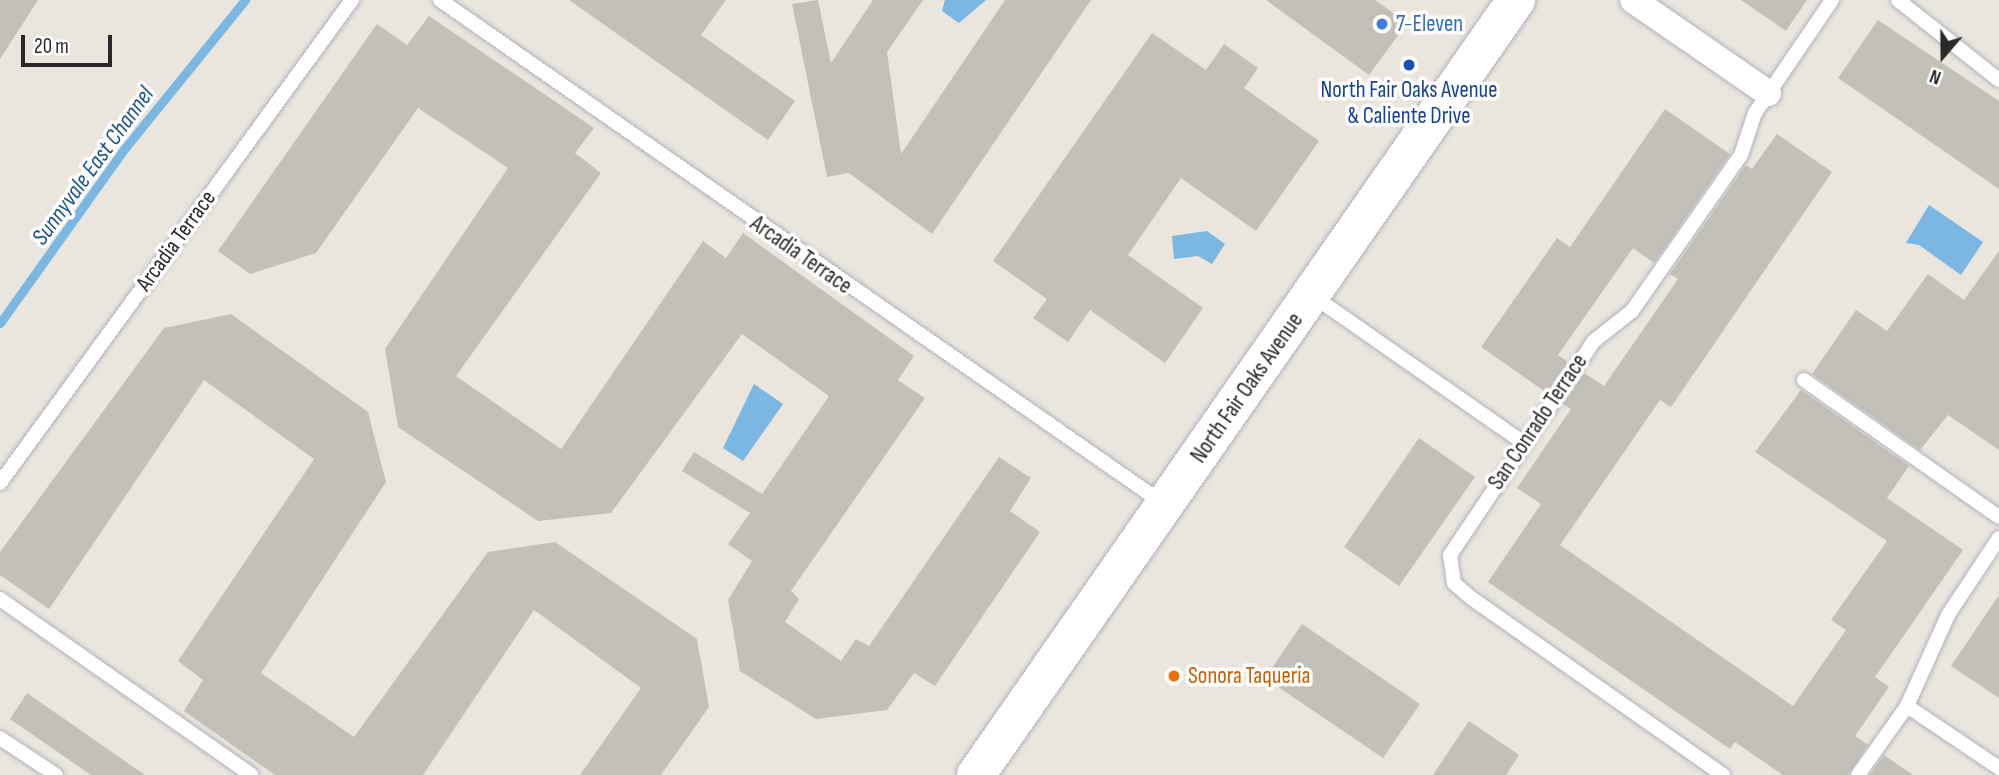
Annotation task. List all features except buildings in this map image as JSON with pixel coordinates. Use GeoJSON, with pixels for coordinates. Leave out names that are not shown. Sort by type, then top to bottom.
{"type":"FeatureCollection","features":[{"type":"Feature","properties":{"kind":"main road","name":"North Fair Oaks Avenue"},"geometry":{"type":"LineString","coordinates":[[976,775],[1516,0]]}},
{"type":"Feature","properties":{"kind":"street"},"geometry":{"type":"LineString","coordinates":[[1633,0],[1768,93]]}},
{"type":"Feature","properties":{"kind":"lane","name":"Arcadia Terrace"},"geometry":{"type":"LineString","coordinates":[[0,483],[352,0]]}},
{"type":"Feature","properties":{"kind":"lane","name":"Arcadia Terrace"},"geometry":{"type":"LineString","coordinates":[[440,0],[1165,505]]}},
{"type":"Feature","properties":{"kind":"lane","name":"San Conrado Terrace"},"geometry":{"type":"LineString","coordinates":[[1723,775],[1454,583],[1450,555],[1594,341],[1621,323],[1741,155],[1768,93],[1832,0]]}},
{"type":"Feature","properties":{"kind":"lane"},"geometry":{"type":"LineString","coordinates":[[1898,0],[1999,80]]}},
{"type":"Feature","properties":{"kind":"lane"},"geometry":{"type":"LineString","coordinates":[[1311,295],[1524,443]]}},
{"type":"Feature","properties":{"kind":"lane"},"geometry":{"type":"LineString","coordinates":[[1804,380],[1999,517]]}},
{"type":"Feature","properties":{"kind":"lane"},"geometry":{"type":"LineString","coordinates":[[1858,775],[1908,706],[1948,615],[1999,538]]}},
{"type":"Feature","properties":{"kind":"lane"},"geometry":{"type":"LineString","coordinates":[[0,599],[251,775]]}},
{"type":"Feature","properties":{"kind":"lane"},"geometry":{"type":"LineString","coordinates":[[1908,706],[1999,768]]}},
{"type":"Feature","properties":{"kind":"lane"},"geometry":{"type":"LineString","coordinates":[[0,738],[56,775]]}},
{"type":"Feature","properties":{"kind":"water"},"geometry":{"type":"Polygon","coordinates":[[[945,0],[986,0],[959,23],[942,11],[945,0]]]}},
{"type":"Feature","properties":{"kind":"water"},"geometry":{"type":"Polygon","coordinates":[[[1929,205],[1983,242],[1961,275],[1919,245],[1906,243],[1929,205]]]}},
{"type":"Feature","properties":{"kind":"water"},"geometry":{"type":"Polygon","coordinates":[[[1207,231],[1225,244],[1212,264],[1198,256],[1174,259],[1172,236],[1207,231]]]}},
{"type":"Feature","properties":{"kind":"water"},"geometry":{"type":"Polygon","coordinates":[[[754,384],[783,404],[743,461],[723,448],[754,384]]]}},
{"type":"Feature","properties":{"kind":"waterway","name":"Sunnyvale East Channel"},"geometry":{"type":"LineString","coordinates":[[0,323],[125,148],[245,0]]}},
{"type":"Feature","properties":{"kind":"place","name":"7-Eleven"},"geometry":{"type":"Point","coordinates":[1382,24]}},
{"type":"Feature","properties":{"kind":"place","name":"North Fair Oaks Avenue & Caliente Drive"},"geometry":{"type":"Point","coordinates":[1409,65]}},
{"type":"Feature","properties":{"kind":"place","name":"Sonora Taqueria"},"geometry":{"type":"Point","coordinates":[1174,676]}}]}
